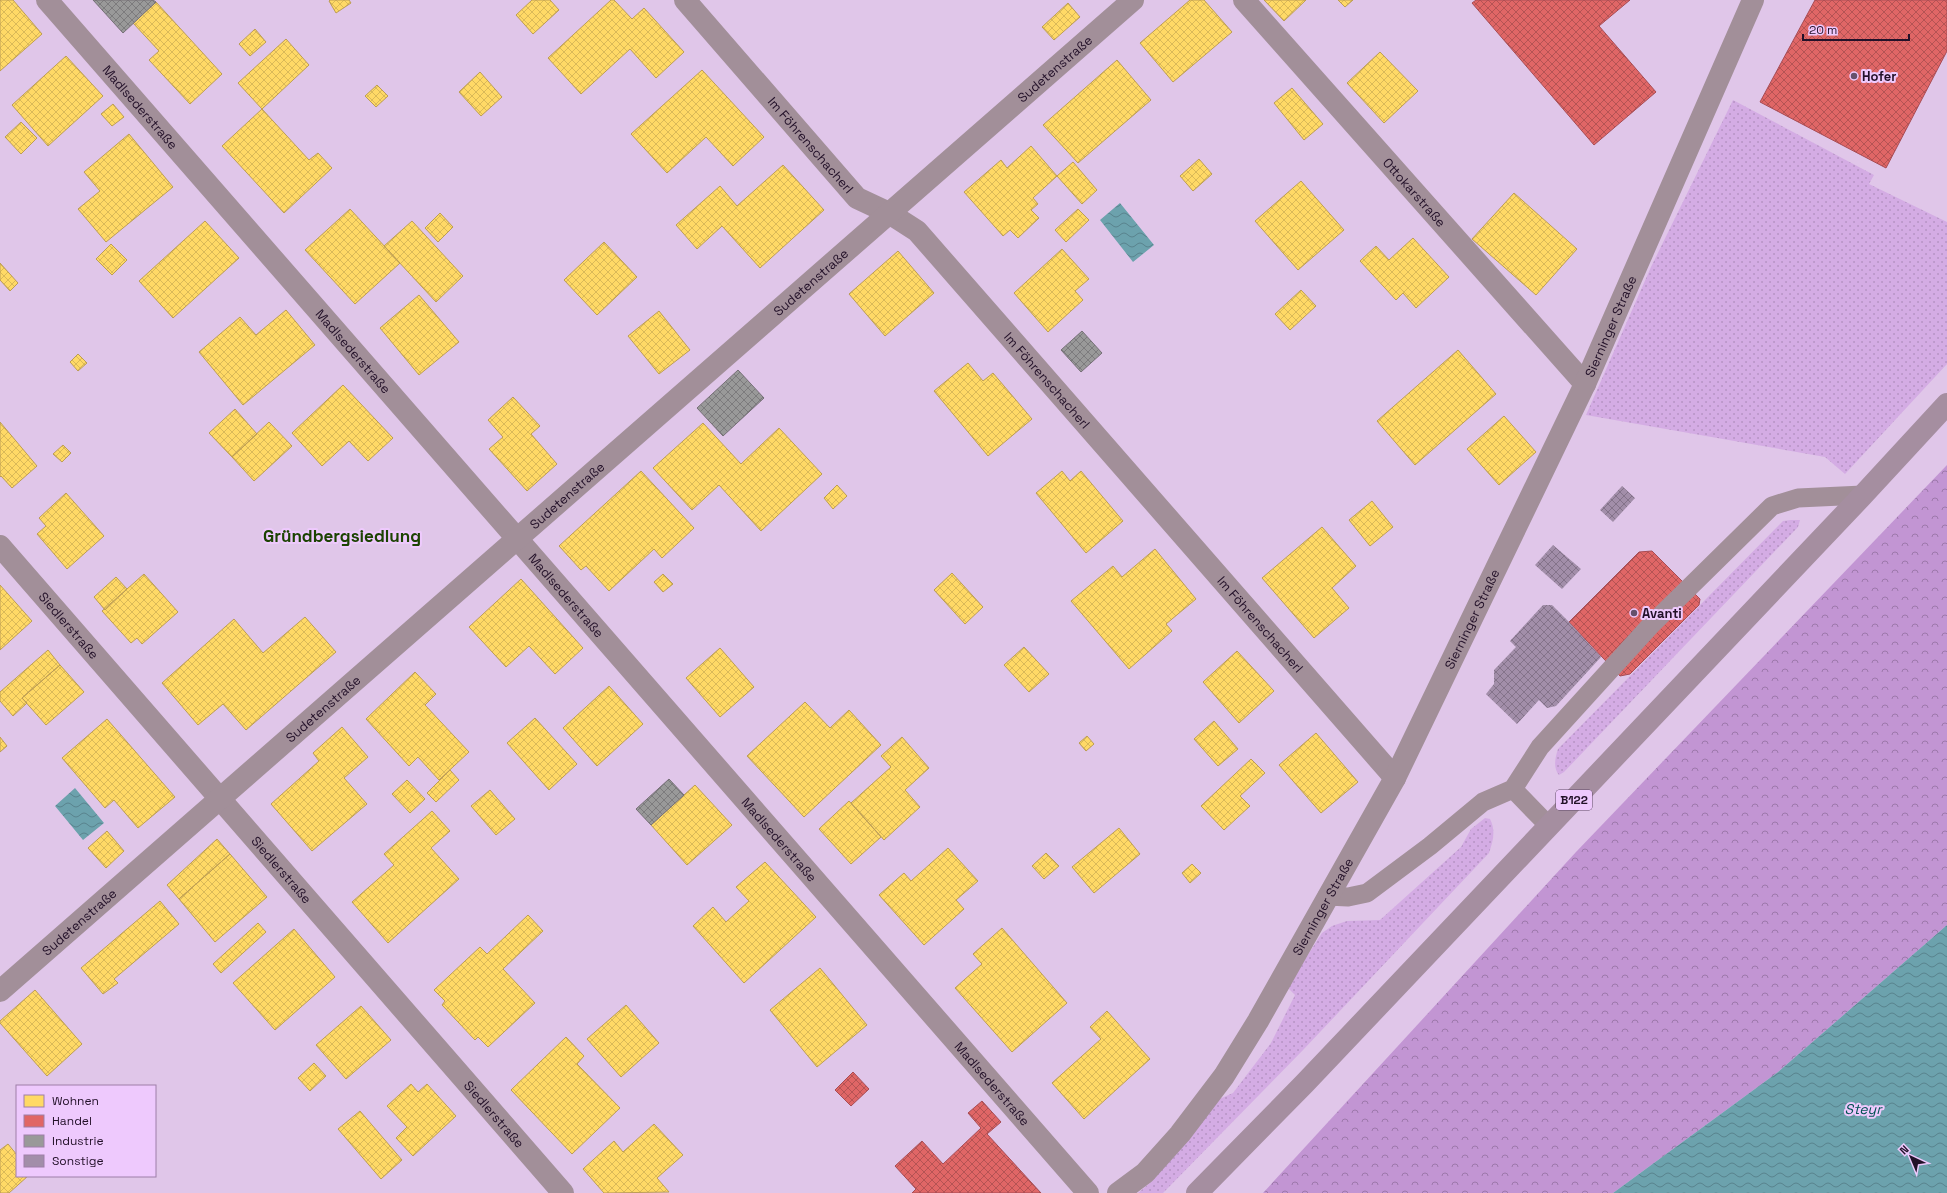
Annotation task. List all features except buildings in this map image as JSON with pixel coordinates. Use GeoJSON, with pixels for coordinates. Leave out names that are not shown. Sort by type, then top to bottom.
{"type":"FeatureCollection","features":[{"type":"Feature","properties":{"kind":"main road","name":"B122"},"geometry":{"type":"LineString","coordinates":[[1197,1193],[1305,1083],[1947,404]]}},
{"type":"Feature","properties":{"kind":"street","name":"Madlsederstraße"},"geometry":{"type":"LineString","coordinates":[[47,0],[1087,1192]]}},
{"type":"Feature","properties":{"kind":"street","name":"Im Föhrenschacherl"},"geometry":{"type":"LineString","coordinates":[[684,0],[857,198],[888,213],[917,231],[1395,778]]}},
{"type":"Feature","properties":{"kind":"street","name":"Sudetenstraße"},"geometry":{"type":"LineString","coordinates":[[0,991],[221,799],[517,537],[1133,0]]}},
{"type":"Feature","properties":{"kind":"street","name":"Ottokarstraße"},"geometry":{"type":"LineString","coordinates":[[1244,0],[1585,384]]}},
{"type":"Feature","properties":{"kind":"street","name":"Sierninger Straße"},"geometry":{"type":"LineString","coordinates":[[1118,1193],[1145,1173],[1175,1140],[1224,1076],[1258,1021],[1327,896],[1395,778],[1585,384],[1753,0]]}},
{"type":"Feature","properties":{"kind":"street","name":"Siedlerstraße"},"geometry":{"type":"LineString","coordinates":[[0,546],[563,1193]]}},
{"type":"Feature","properties":{"kind":"lane"},"geometry":{"type":"LineString","coordinates":[[1327,896],[1348,897],[1368,893],[1430,846],[1483,802],[1513,789],[1540,748],[1634,644],[1772,506],[1798,498],[1862,495]]}},
{"type":"Feature","properties":{"kind":"lane"},"geometry":{"type":"LineString","coordinates":[[1513,789],[1549,826]]}},
{"type":"Feature","properties":{"kind":"shaded area"},"geometry":{"type":"Polygon","coordinates":[[[1733,100],[1874,175],[1869,184],[1947,222],[1947,364],[1845,474],[1825,457],[1586,415],[1651,267],[1733,100]]]}},
{"type":"Feature","properties":{"kind":"shaded area"},"geometry":{"type":"Polygon","coordinates":[[[1800,520],[1798,527],[1564,772],[1559,775],[1555,763],[1558,749],[1783,521],[1800,520]]]}},
{"type":"Feature","properties":{"kind":"shaded area"},"geometry":{"type":"Polygon","coordinates":[[[1485,818],[1490,819],[1493,828],[1493,840],[1489,853],[1304,1049],[1163,1193],[1138,1193],[1151,1182],[1215,1101],[1233,1093],[1271,1043],[1295,995],[1287,987],[1322,933],[1332,926],[1347,921],[1380,920],[1461,847],[1471,829],[1485,818]]]}},
{"type":"Feature","properties":{"kind":"green space"},"geometry":{"type":"Polygon","coordinates":[[[1947,465],[1947,925],[1778,1072],[1613,1193],[1263,1193],[1576,852],[1947,465]]]}},
{"type":"Feature","properties":{"kind":"water"},"geometry":{"type":"Polygon","coordinates":[[[1120,203],[1154,245],[1133,262],[1100,220],[1120,203]]]}},
{"type":"Feature","properties":{"kind":"water"},"geometry":{"type":"Polygon","coordinates":[[[75,788],[104,823],[83,840],[55,806],[75,788]]]}},
{"type":"Feature","properties":{"kind":"water","name":"Steyr"},"geometry":{"type":"Polygon","coordinates":[[[1947,925],[1947,1193],[1613,1193],[1778,1072],[1947,925]]]}},
{"type":"Feature","properties":{"kind":"place","name":"Hofer"},"geometry":{"type":"Point","coordinates":[1854,76]}},
{"type":"Feature","properties":{"kind":"place","name":"Avanti"},"geometry":{"type":"Point","coordinates":[1634,613]}},
{"type":"Feature","properties":{"kind":"district","name":"Gründbergsiedlung"},"geometry":{"type":"Point","coordinates":[342,536]}}]}
